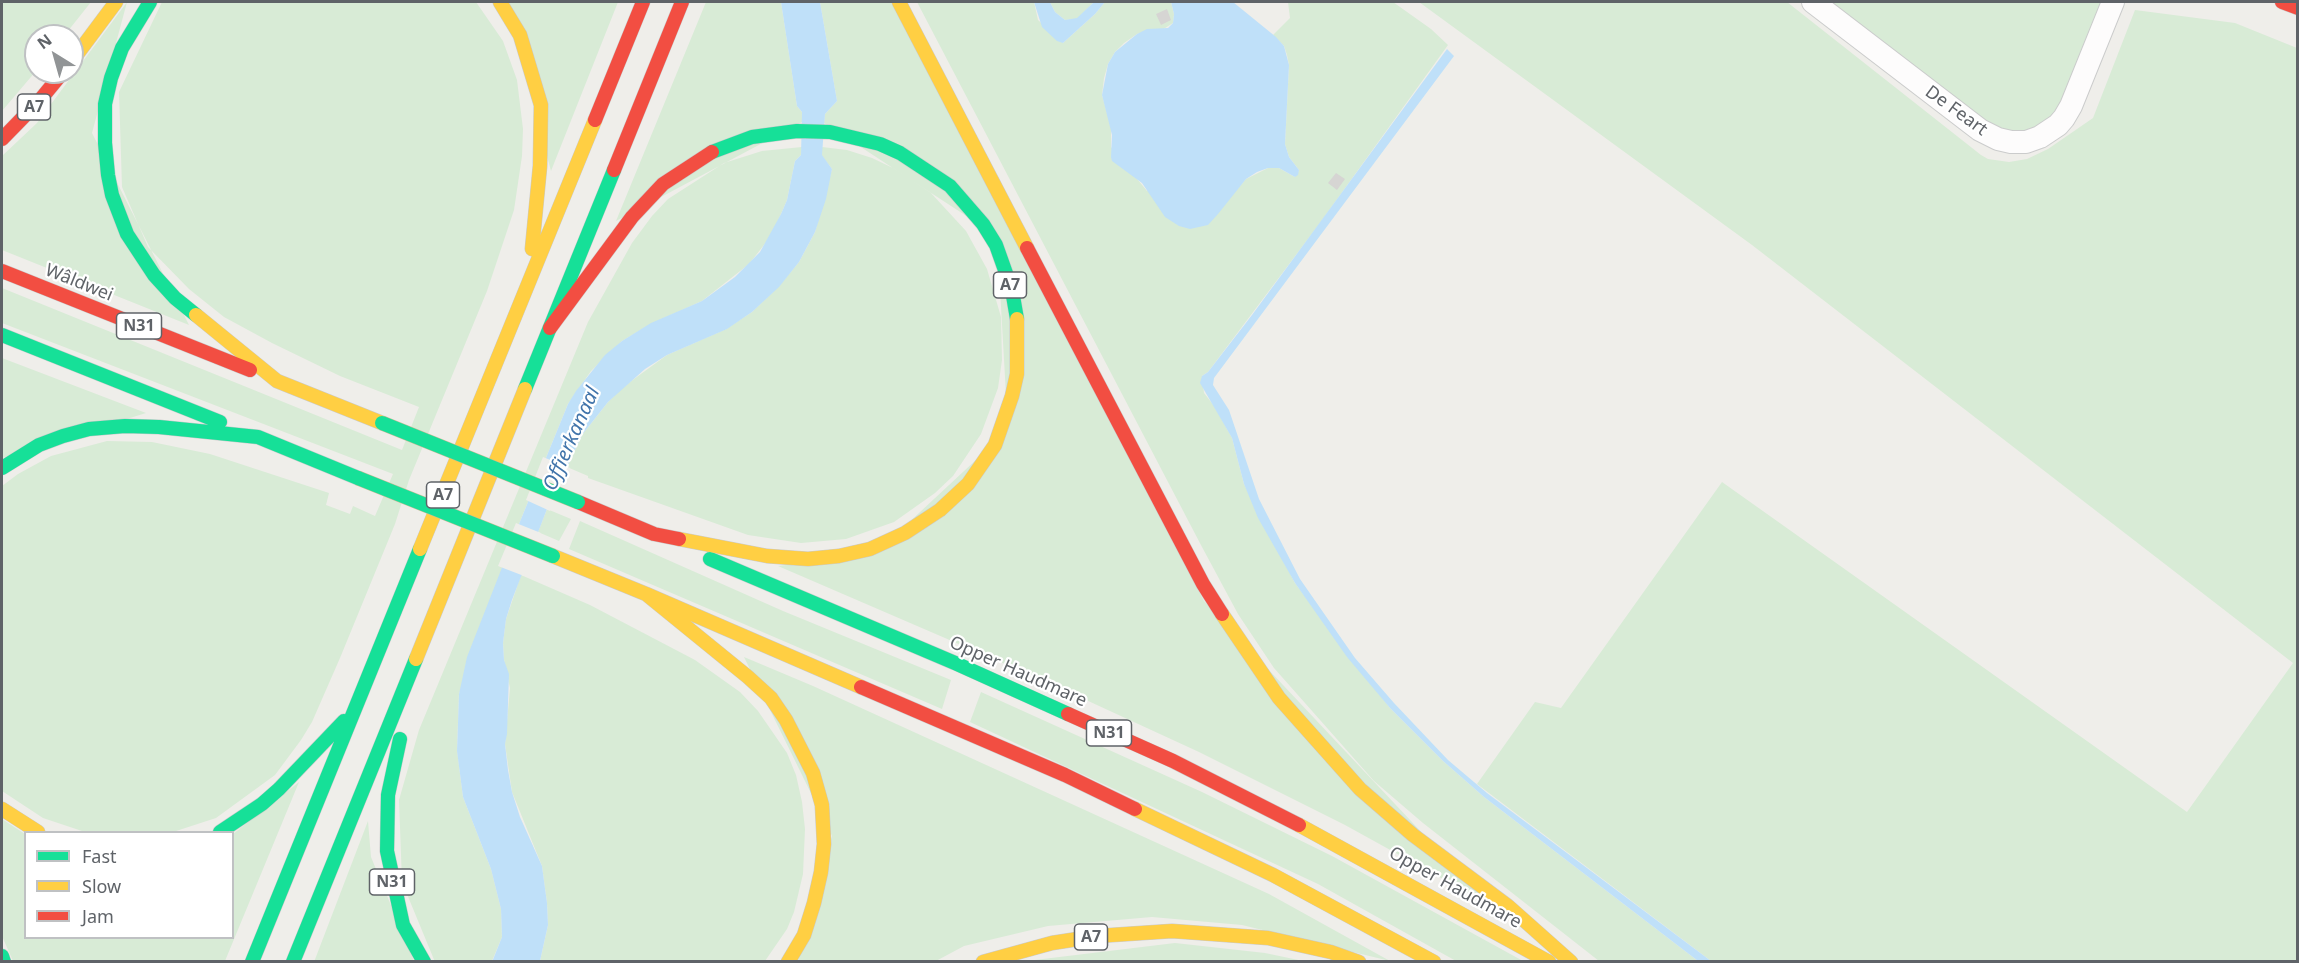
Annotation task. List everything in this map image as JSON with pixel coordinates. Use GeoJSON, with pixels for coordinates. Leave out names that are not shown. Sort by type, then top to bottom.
{"type":"FeatureCollection","features":[{"type":"Feature","properties":{"kind":"main road"},"geometry":{"type":"LineString","coordinates":[[84,45],[116,2]]}},
{"type":"Feature","properties":{"kind":"main road","name":"N31"},"geometry":{"type":"LineString","coordinates":[[150,2],[122,48],[111,78],[105,104],[106,162],[116,206],[127,234],[154,275],[175,298],[277,381],[654,534]]}},
{"type":"Feature","properties":{"kind":"main road"},"geometry":{"type":"LineString","coordinates":[[500,2],[520,35],[541,105],[540,166],[530,280]]}},
{"type":"Feature","properties":{"kind":"main road","name":"A7"},"geometry":{"type":"LineString","coordinates":[[252,962],[643,2]]}},
{"type":"Feature","properties":{"kind":"main road","name":"A7"},"geometry":{"type":"LineString","coordinates":[[293,962],[682,2]]}},
{"type":"Feature","properties":{"kind":"main road"},"geometry":{"type":"LineString","coordinates":[[899,2],[1203,584],[1245,650],[1279,698],[1360,789],[1413,835],[1508,906],[1571,962]]}},
{"type":"Feature","properties":{"kind":"main road"},"geometry":{"type":"LineString","coordinates":[[2282,2],[2298,8]]}},
{"type":"Feature","properties":{"kind":"main road","name":"A7"},"geometry":{"type":"LineString","coordinates":[[2,139],[53,84]]}},
{"type":"Feature","properties":{"kind":"main road","name":"A7"},"geometry":{"type":"LineString","coordinates":[[550,328],[632,217],[663,184],[717,149],[752,137],[797,131],[830,132],[880,144],[900,153],[950,186],[983,224],[996,245],[1012,290],[1018,332],[1017,374],[995,446],[968,484],[940,510],[904,533],[870,549],[838,556],[808,559],[784,558],[654,534]]}},
{"type":"Feature","properties":{"kind":"main road","name":"Wâldwei"},"geometry":{"type":"LineString","coordinates":[[2,271],[277,381]]}},
{"type":"Feature","properties":{"kind":"main road"},"geometry":{"type":"LineString","coordinates":[[2,335],[258,436],[646,594],[1065,775],[1273,875],[1434,962]]}},
{"type":"Feature","properties":{"kind":"main road"},"geometry":{"type":"LineString","coordinates":[[2,468],[39,445],[89,429],[159,426],[258,436]]}},
{"type":"Feature","properties":{"kind":"main road","name":"Opper Haudmare"},"geometry":{"type":"LineString","coordinates":[[654,534],[955,663],[1173,761],[1340,846],[1549,962]]}},
{"type":"Feature","properties":{"kind":"main road"},"geometry":{"type":"LineString","coordinates":[[646,594],[771,698],[800,744],[813,772],[822,805],[824,844],[821,872],[804,935],[788,962]]}},
{"type":"Feature","properties":{"kind":"main road","name":"N31"},"geometry":{"type":"LineString","coordinates":[[416,660],[388,795],[387,851],[403,925],[424,962]]}},
{"type":"Feature","properties":{"kind":"main road","name":"A7"},"geometry":{"type":"LineString","coordinates":[[222,831],[262,804],[279,789],[356,709]]}},
{"type":"Feature","properties":{"kind":"main road"},"geometry":{"type":"LineString","coordinates":[[2,809],[36,831]]}},
{"type":"Feature","properties":{"kind":"main road","name":"A7"},"geometry":{"type":"LineString","coordinates":[[984,962],[1052,943],[1097,936],[1172,931],[1268,938],[1331,952],[1359,962]]}},
{"type":"Feature","properties":{"kind":"main road"},"geometry":{"type":"LineString","coordinates":[[2,956],[4,962]]}},
{"type":"Feature","properties":{"kind":"street","name":"De Feart"},"geometry":{"type":"LineString","coordinates":[[1813,2],[1980,130],[1998,140],[2026,142],[2040,137],[2064,118],[2113,2]]}},
{"type":"Feature","properties":{"kind":"green space"},"geometry":{"type":"Polygon","coordinates":[[[2,2],[91,2],[74,24],[24,24],[25,84],[2,111],[2,2]]]}},
{"type":"Feature","properties":{"kind":"green space"},"geometry":{"type":"Polygon","coordinates":[[[127,2],[92,133],[189,325],[2,250],[2,156],[37,123],[66,84],[84,84],[84,60],[127,2]]]}},
{"type":"Feature","properties":{"kind":"green space"},"geometry":{"type":"Polygon","coordinates":[[[162,2],[476,2],[503,41],[517,80],[523,129],[522,156],[514,210],[487,291],[409,480],[395,524],[312,722],[275,775],[216,818],[176,831],[82,831],[43,818],[2,791],[2,486],[18,474],[51,456],[107,441],[152,442],[210,454],[329,493],[326,505],[350,514],[353,506],[375,516],[393,474],[2,323],[2,288],[402,450],[419,407],[340,376],[224,317],[189,289],[148,247],[122,187],[119,92],[162,2]]]}},
{"type":"Feature","properties":{"kind":"green space"},"geometry":{"type":"Polygon","coordinates":[[[506,2],[618,2],[551,171],[506,2]]]}},
{"type":"Feature","properties":{"kind":"green space"},"geometry":{"type":"Polygon","coordinates":[[[706,2],[781,2],[797,106],[802,112],[802,122],[616,221],[706,2]]]}},
{"type":"Feature","properties":{"kind":"green space"},"geometry":{"type":"Polygon","coordinates":[[[820,2],[891,2],[1204,601],[1490,905],[1345,825],[1199,752],[1047,682],[778,566],[875,554],[1008,430],[997,236],[824,123],[825,114],[837,101],[820,2]]]}},
{"type":"Feature","properties":{"kind":"green space"},"geometry":{"type":"Polygon","coordinates":[[[917,2],[1034,2],[1038,20],[1063,43],[1105,2],[1171,2],[1174,14],[1173,23],[1162,30],[1154,29],[1137,34],[1124,43],[1108,64],[1104,78],[1102,95],[1111,127],[1111,147],[1147,191],[1235,191],[1246,179],[1268,168],[1279,168],[1295,177],[1299,170],[1289,157],[1285,144],[1289,65],[1284,46],[1273,35],[1290,18],[1288,2],[1393,2],[1431,29],[1448,45],[1320,223],[1208,372],[1202,376],[1204,393],[1215,407],[1232,438],[1244,484],[1295,583],[1390,708],[1443,761],[1484,797],[1698,961],[1599,961],[1423,823],[1374,781],[1274,668],[1238,614],[1202,547],[917,2]]]}},
{"type":"Feature","properties":{"kind":"green space"},"geometry":{"type":"Polygon","coordinates":[[[1050,2],[1094,2],[1077,19],[1065,20],[1055,12],[1050,2]]]}},
{"type":"Feature","properties":{"kind":"green space"},"geometry":{"type":"Polygon","coordinates":[[[1419,2],[1787,2],[1981,155],[1988,159],[2009,162],[2027,159],[2048,149],[2093,118],[2135,10],[2235,23],[2297,48],[2297,961],[1711,961],[1477,784],[1535,702],[1561,708],[1722,482],[2187,812],[2293,663],[1752,245],[1419,2]]]}},
{"type":"Feature","properties":{"kind":"green space"},"geometry":{"type":"Polygon","coordinates":[[[1824,2],[2105,2],[2061,111],[2034,132],[2003,134],[1824,2]]]}},
{"type":"Feature","properties":{"kind":"green space"},"geometry":{"type":"Polygon","coordinates":[[[802,147],[801,155],[795,161],[787,200],[781,214],[771,236],[749,264],[702,301],[651,324],[622,341],[591,371],[568,404],[519,524],[459,694],[457,750],[463,797],[491,869],[501,909],[502,937],[492,961],[435,962],[402,882],[399,800],[419,730],[588,322],[632,243],[668,199],[724,163],[762,151],[802,147]]]}},
{"type":"Feature","properties":{"kind":"green space"},"geometry":{"type":"Polygon","coordinates":[[[822,147],[847,150],[872,158],[893,168],[931,193],[966,231],[987,269],[1001,317],[1002,360],[998,388],[981,434],[953,476],[935,493],[894,522],[846,539],[801,543],[748,535],[588,478],[567,467],[582,435],[623,387],[667,355],[726,329],[752,312],[778,287],[799,262],[815,232],[832,169],[822,156],[822,147]]]}},
{"type":"Feature","properties":{"kind":"green space"},"geometry":{"type":"Polygon","coordinates":[[[2,358],[146,413],[2,458],[2,358]]]}},
{"type":"Feature","properties":{"kind":"green space"},"geometry":{"type":"Polygon","coordinates":[[[547,509],[571,519],[559,541],[538,532],[547,509]]]}},
{"type":"Feature","properties":{"kind":"green space"},"geometry":{"type":"Polygon","coordinates":[[[580,521],[783,611],[951,680],[942,709],[569,549],[580,521]]]}},
{"type":"Feature","properties":{"kind":"green space"},"geometry":{"type":"Polygon","coordinates":[[[521,575],[590,605],[695,660],[740,692],[758,711],[787,753],[796,775],[802,802],[805,829],[803,874],[794,912],[787,929],[765,961],[540,961],[548,925],[542,866],[512,792],[505,744],[510,688],[503,643],[506,619],[521,575]]]}},
{"type":"Feature","properties":{"kind":"green space"},"geometry":{"type":"Polygon","coordinates":[[[744,657],[813,686],[1269,894],[1390,961],[1242,925],[1152,917],[1048,926],[964,946],[936,961],[798,961],[832,836],[744,657]]]}},
{"type":"Feature","properties":{"kind":"green space"},"geometry":{"type":"Polygon","coordinates":[[[981,692],[1202,792],[1332,856],[1523,961],[1456,961],[1318,884],[970,722],[981,692]]]}},
{"type":"Feature","properties":{"kind":"green space"},"geometry":{"type":"Polygon","coordinates":[[[299,782],[225,961],[13,961],[2,936],[2,819],[24,833],[24,939],[234,939],[234,833],[299,782]]]}},
{"type":"Feature","properties":{"kind":"green space"},"geometry":{"type":"Polygon","coordinates":[[[368,821],[371,857],[414,961],[314,962],[368,821]]]}},
{"type":"Feature","properties":{"kind":"green space"},"geometry":{"type":"Polygon","coordinates":[[[1175,943],[1265,953],[1308,962],[1018,962],[1175,943]]]}},
{"type":"Feature","properties":{"kind":"water","name":"Offierkanaal"},"geometry":{"type":"Polygon","coordinates":[[[781,2],[820,2],[837,101],[825,114],[822,155],[832,169],[826,199],[815,232],[799,262],[779,287],[752,312],[727,329],[667,355],[645,369],[608,402],[582,435],[547,509],[512,600],[506,619],[503,643],[504,660],[509,674],[505,744],[508,770],[520,817],[542,866],[548,925],[540,961],[492,962],[502,937],[501,909],[491,869],[463,797],[457,751],[459,694],[467,657],[568,404],[576,391],[605,355],[622,341],[651,323],[702,301],[735,277],[760,252],[781,214],[787,200],[795,161],[801,155],[802,112],[797,106],[781,2]]]}},
{"type":"Feature","properties":{"kind":"water"},"geometry":{"type":"Polygon","coordinates":[[[1034,2],[1050,2],[1055,12],[1065,20],[1077,18],[1094,2],[1105,2],[1063,43],[1057,41],[1042,27],[1034,2]]]}},
{"type":"Feature","properties":{"kind":"water"},"geometry":{"type":"Polygon","coordinates":[[[1171,2],[1233,2],[1284,46],[1289,65],[1285,144],[1289,157],[1299,170],[1295,177],[1279,168],[1268,168],[1257,172],[1246,179],[1208,225],[1190,229],[1179,226],[1165,217],[1142,183],[1112,161],[1112,135],[1102,95],[1108,64],[1115,52],[1147,29],[1168,28],[1173,23],[1174,14],[1171,2]]]}},
{"type":"Feature","properties":{"kind":"water"},"geometry":{"type":"Polygon","coordinates":[[[1447,49],[1454,56],[1214,378],[1213,385],[1229,410],[1259,499],[1300,579],[1355,658],[1448,760],[1487,793],[1711,961],[1698,961],[1484,797],[1443,761],[1390,708],[1347,657],[1295,583],[1258,518],[1244,484],[1232,438],[1200,383],[1202,376],[1208,372],[1252,315],[1447,49]]]}},
{"type":"Feature","properties":{"kind":"pier"},"geometry":{"type":"Polygon","coordinates":[[[543,457],[570,468],[550,511],[526,500],[543,457]]]}},
{"type":"Feature","properties":{"kind":"pier"},"geometry":{"type":"Polygon","coordinates":[[[516,523],[541,533],[524,576],[498,566],[516,523]]]}},
{"type":"Feature","properties":{"kind":"building"},"geometry":{"type":"Polygon","coordinates":[[[1167,9],[1171,20],[1161,25],[1156,14],[1167,9]]]}},
{"type":"Feature","properties":{"kind":"building"},"geometry":{"type":"Polygon","coordinates":[[[1336,173],[1345,179],[1337,190],[1328,183],[1336,173]]]}},
{"type":"Feature","properties":{"kind":"traffic: fast"},"geometry":{"type":"LineString","coordinates":[[150,2],[122,48],[111,78],[105,104],[108,175],[112,195],[127,234],[154,275],[175,298],[196,315]]}},
{"type":"Feature","properties":{"kind":"traffic: fast"},"geometry":{"type":"LineString","coordinates":[[712,152],[752,137],[797,131],[830,132],[880,144],[900,153],[950,186],[983,224],[996,245],[1012,290],[1017,319]]}},
{"type":"Feature","properties":{"kind":"traffic: fast"},"geometry":{"type":"LineString","coordinates":[[525,389],[614,170]]}},
{"type":"Feature","properties":{"kind":"traffic: fast"},"geometry":{"type":"LineString","coordinates":[[2,335],[220,422]]}},
{"type":"Feature","properties":{"kind":"traffic: fast"},"geometry":{"type":"LineString","coordinates":[[382,423],[578,502]]}},
{"type":"Feature","properties":{"kind":"traffic: fast"},"geometry":{"type":"LineString","coordinates":[[2,468],[39,445],[63,436],[89,429],[125,426],[159,427],[258,437],[358,478]]}},
{"type":"Feature","properties":{"kind":"traffic: fast"},"geometry":{"type":"LineString","coordinates":[[358,478],[553,556]]}},
{"type":"Feature","properties":{"kind":"traffic: fast"},"geometry":{"type":"LineString","coordinates":[[252,962],[420,549]]}},
{"type":"Feature","properties":{"kind":"traffic: fast"},"geometry":{"type":"LineString","coordinates":[[710,559],[955,663],[1068,714]]}},
{"type":"Feature","properties":{"kind":"traffic: fast"},"geometry":{"type":"LineString","coordinates":[[293,962],[416,659]]}},
{"type":"Feature","properties":{"kind":"traffic: fast"},"geometry":{"type":"LineString","coordinates":[[222,831],[262,804],[279,789],[344,721]]}},
{"type":"Feature","properties":{"kind":"traffic: fast"},"geometry":{"type":"LineString","coordinates":[[400,739],[388,795],[387,851],[403,925],[424,962]]}},
{"type":"Feature","properties":{"kind":"traffic: fast"},"geometry":{"type":"LineString","coordinates":[[2,956],[4,962]]}},
{"type":"Feature","properties":{"kind":"traffic: slow"},"geometry":{"type":"LineString","coordinates":[[84,45],[116,2]]}},
{"type":"Feature","properties":{"kind":"traffic: slow"},"geometry":{"type":"LineString","coordinates":[[500,2],[520,35],[541,105],[540,166],[532,249]]}},
{"type":"Feature","properties":{"kind":"traffic: slow"},"geometry":{"type":"LineString","coordinates":[[899,2],[1027,248]]}},
{"type":"Feature","properties":{"kind":"traffic: slow"},"geometry":{"type":"LineString","coordinates":[[420,549],[595,120]]}},
{"type":"Feature","properties":{"kind":"traffic: slow"},"geometry":{"type":"LineString","coordinates":[[196,315],[277,381],[382,423]]}},
{"type":"Feature","properties":{"kind":"traffic: slow"},"geometry":{"type":"LineString","coordinates":[[679,539],[767,556],[808,559],[839,556],[870,549],[905,533],[940,510],[968,484],[995,445],[1017,374],[1017,319]]}},
{"type":"Feature","properties":{"kind":"traffic: slow"},"geometry":{"type":"LineString","coordinates":[[416,659],[525,389]]}},
{"type":"Feature","properties":{"kind":"traffic: slow"},"geometry":{"type":"LineString","coordinates":[[553,556],[646,594],[748,677],[771,698],[786,720],[813,773],[822,805],[824,844],[814,903],[804,935],[788,962]]}},
{"type":"Feature","properties":{"kind":"traffic: slow"},"geometry":{"type":"LineString","coordinates":[[646,594],[861,687]]}},
{"type":"Feature","properties":{"kind":"traffic: slow"},"geometry":{"type":"LineString","coordinates":[[1222,614],[1279,698],[1360,789],[1413,835],[1508,906],[1571,962]]}},
{"type":"Feature","properties":{"kind":"traffic: slow"},"geometry":{"type":"LineString","coordinates":[[2,809],[36,831]]}},
{"type":"Feature","properties":{"kind":"traffic: slow"},"geometry":{"type":"LineString","coordinates":[[1135,809],[1273,875],[1434,962]]}},
{"type":"Feature","properties":{"kind":"traffic: slow"},"geometry":{"type":"LineString","coordinates":[[1299,825],[1549,962]]}},
{"type":"Feature","properties":{"kind":"traffic: slow"},"geometry":{"type":"LineString","coordinates":[[983,962],[1052,943],[1097,936],[1172,931],[1268,938],[1331,952],[1359,962]]}},
{"type":"Feature","properties":{"kind":"traffic: jam"},"geometry":{"type":"LineString","coordinates":[[595,120],[643,2]]}},
{"type":"Feature","properties":{"kind":"traffic: jam"},"geometry":{"type":"LineString","coordinates":[[614,170],[682,2]]}},
{"type":"Feature","properties":{"kind":"traffic: jam"},"geometry":{"type":"LineString","coordinates":[[2282,2],[2298,8]]}},
{"type":"Feature","properties":{"kind":"traffic: jam"},"geometry":{"type":"LineString","coordinates":[[2,139],[53,84]]}},
{"type":"Feature","properties":{"kind":"traffic: jam"},"geometry":{"type":"LineString","coordinates":[[550,328],[632,217],[663,184],[712,152]]}},
{"type":"Feature","properties":{"kind":"traffic: jam"},"geometry":{"type":"LineString","coordinates":[[1027,248],[1203,584],[1222,614]]}},
{"type":"Feature","properties":{"kind":"traffic: jam"},"geometry":{"type":"LineString","coordinates":[[2,271],[250,370]]}},
{"type":"Feature","properties":{"kind":"traffic: jam"},"geometry":{"type":"LineString","coordinates":[[578,502],[654,534],[679,539]]}},
{"type":"Feature","properties":{"kind":"traffic: jam"},"geometry":{"type":"LineString","coordinates":[[861,687],[1065,775],[1135,809]]}},
{"type":"Feature","properties":{"kind":"traffic: jam"},"geometry":{"type":"LineString","coordinates":[[1068,714],[1173,761],[1299,825]]}}]}
